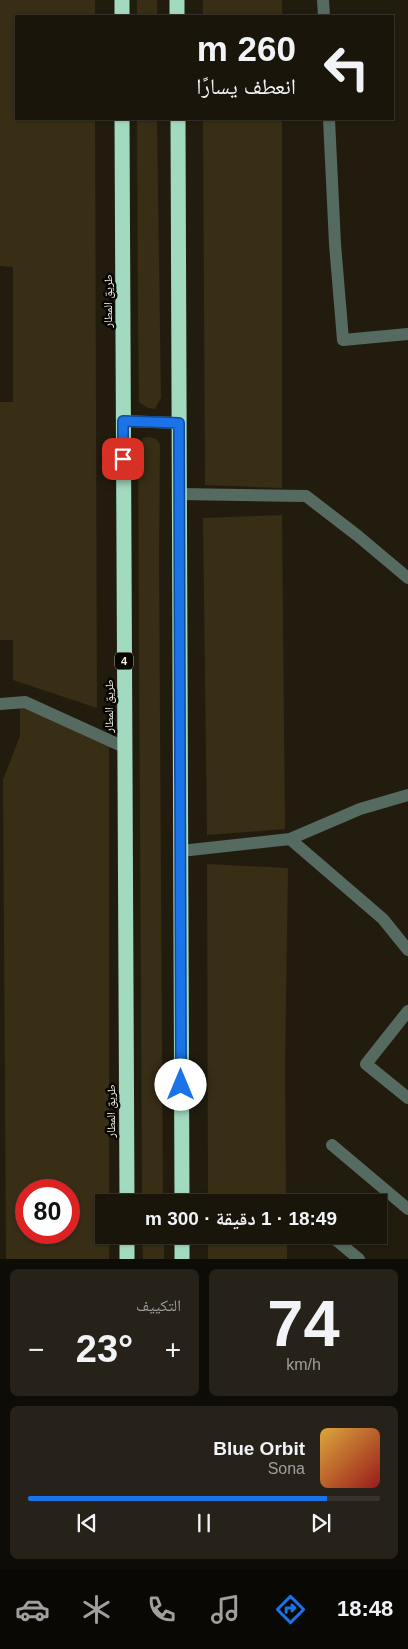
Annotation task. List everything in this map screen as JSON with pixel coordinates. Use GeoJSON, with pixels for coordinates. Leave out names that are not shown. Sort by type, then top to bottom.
{"type":"FeatureCollection","features":[{"type":"Feature","properties":{"kind":"highway"},"geometry":{"type":"LineString","coordinates":[[122,0],[122,15]]}},
{"type":"Feature","properties":{"kind":"highway"},"geometry":{"type":"LineString","coordinates":[[177,0],[178,15]]}},
{"type":"Feature","properties":{"kind":"highway","name":"طريق المطار"},"geometry":{"type":"LineString","coordinates":[[122,120],[127,1194]]}},
{"type":"Feature","properties":{"kind":"highway"},"geometry":{"type":"LineString","coordinates":[[178,120],[182,1194]]}},
{"type":"Feature","properties":{"kind":"highway"},"geometry":{"type":"LineString","coordinates":[[127,1244],[127,1259]]}},
{"type":"Feature","properties":{"kind":"highway"},"geometry":{"type":"LineString","coordinates":[[182,1244],[182,1259]]}},
{"type":"Feature","properties":{"kind":"street"},"geometry":{"type":"LineString","coordinates":[[323,0],[324,15]]}},
{"type":"Feature","properties":{"kind":"street"},"geometry":{"type":"LineString","coordinates":[[329,120],[335,244],[343,340],[408,334]]}},
{"type":"Feature","properties":{"kind":"street"},"geometry":{"type":"LineString","coordinates":[[123,421],[179,423]]}},
{"type":"Feature","properties":{"kind":"street"},"geometry":{"type":"LineString","coordinates":[[180,494],[306,496],[408,578]]}},
{"type":"Feature","properties":{"kind":"street"},"geometry":{"type":"LineString","coordinates":[[0,704],[25,702],[124,747]]}},
{"type":"Feature","properties":{"kind":"street"},"geometry":{"type":"LineString","coordinates":[[181,851],[290,838],[360,809],[408,795]]}},
{"type":"Feature","properties":{"kind":"street"},"geometry":{"type":"LineString","coordinates":[[290,838],[383,919],[408,950]]}},
{"type":"Feature","properties":{"kind":"street"},"geometry":{"type":"LineString","coordinates":[[408,1011],[366,1064],[408,1098]]}},
{"type":"Feature","properties":{"kind":"street"},"geometry":{"type":"LineString","coordinates":[[332,1145],[408,1209]]}},
{"type":"Feature","properties":{"kind":"street"},"geometry":{"type":"LineString","coordinates":[[341,1244],[359,1259]]}},
{"type":"Feature","properties":{"kind":"shaded area"},"geometry":{"type":"Polygon","coordinates":[[[0,0],[95,0],[95,15],[15,15],[15,120],[95,120],[97,708],[13,680],[13,640],[0,640],[0,402],[13,402],[13,267],[0,266],[0,0]]]}},
{"type":"Feature","properties":{"kind":"shaded area"},"geometry":{"type":"Polygon","coordinates":[[[137,0],[157,0],[157,15],[137,15],[137,0]]]}},
{"type":"Feature","properties":{"kind":"shaded area"},"geometry":{"type":"Polygon","coordinates":[[[203,0],[282,0],[282,15],[203,15],[203,0]]]}},
{"type":"Feature","properties":{"kind":"shaded area"},"geometry":{"type":"Polygon","coordinates":[[[137,120],[157,120],[161,398],[155,409],[148,408],[139,402],[137,120]]]}},
{"type":"Feature","properties":{"kind":"shaded area"},"geometry":{"type":"Polygon","coordinates":[[[203,120],[282,120],[282,488],[205,485],[203,120]]]}},
{"type":"Feature","properties":{"kind":"shaded area"},"geometry":{"type":"Polygon","coordinates":[[[143,438],[156,439],[160,444],[163,1194],[142,1194],[138,447],[143,438]]]}},
{"type":"Feature","properties":{"kind":"shaded area"},"geometry":{"type":"Polygon","coordinates":[[[282,515],[285,829],[207,835],[203,518],[282,515]]]}},
{"type":"Feature","properties":{"kind":"shaded area"},"geometry":{"type":"Polygon","coordinates":[[[20,705],[109,746],[109,1194],[95,1194],[95,1244],[109,1244],[109,1259],[6,1259],[3,780],[20,736],[20,705]]]}},
{"type":"Feature","properties":{"kind":"shaded area"},"geometry":{"type":"Polygon","coordinates":[[[207,864],[288,868],[285,1067],[286,1194],[208,1194],[207,864]]]}},
{"type":"Feature","properties":{"kind":"shaded area"},"geometry":{"type":"Polygon","coordinates":[[[142,1244],[164,1244],[164,1259],[143,1259],[142,1244]]]}},
{"type":"Feature","properties":{"kind":"shaded area"},"geometry":{"type":"Polygon","coordinates":[[[208,1244],[287,1244],[287,1259],[208,1259],[208,1244]]]}},
{"type":"Feature","properties":{"kind":"route"},"geometry":{"type":"LineString","coordinates":[[123,459],[123,421],[179,423],[181,1085]]}}]}
